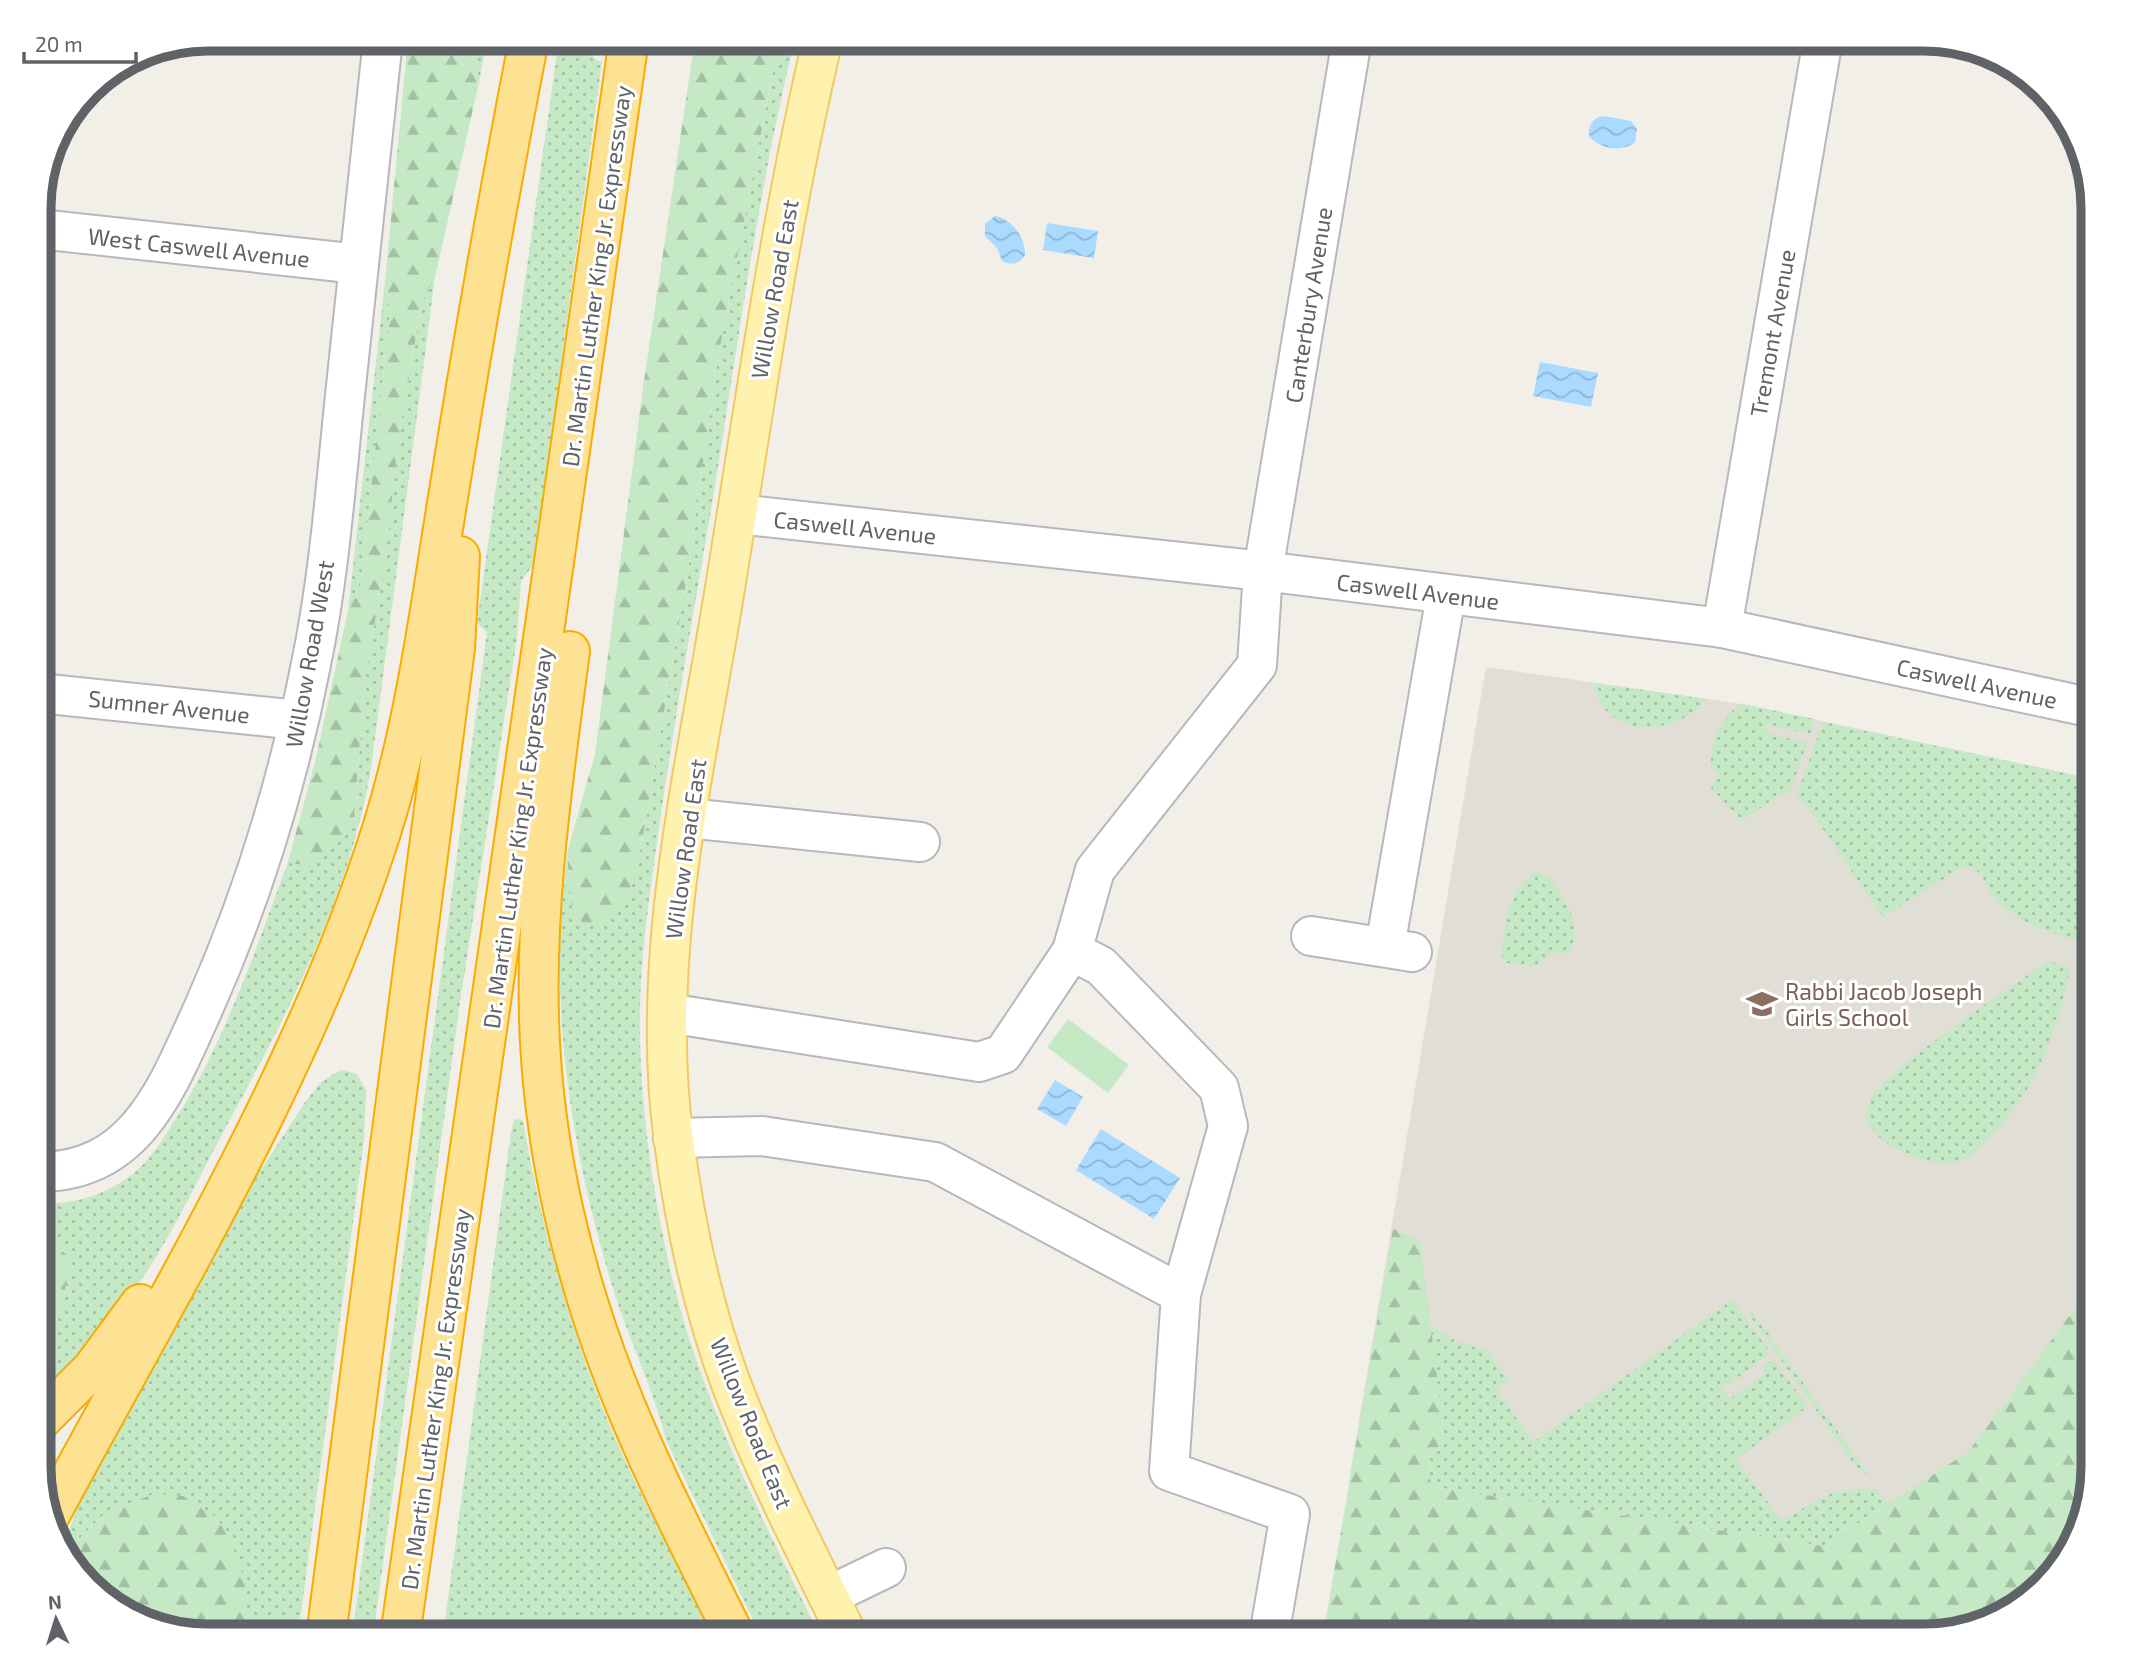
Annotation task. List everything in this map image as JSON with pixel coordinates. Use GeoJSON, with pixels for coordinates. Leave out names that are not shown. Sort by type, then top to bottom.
{"type":"FeatureCollection","features":[{"type":"Feature","properties":{"kind":"highway"},"geometry":{"type":"LineString","coordinates":[[55,1505],[248,1147],[346,934],[400,765],[425,641],[471,351],[526,51]]}},
{"type":"Feature","properties":{"kind":"highway","name":"Dr. Martin Luther King Jr. Expressway"},"geometry":{"type":"LineString","coordinates":[[402,1624],[627,51]]}},
{"type":"Feature","properties":{"kind":"highway"},"geometry":{"type":"LineString","coordinates":[[595,290],[582,563],[544,883],[538,993],[545,1097],[562,1198],[594,1322],[642,1442],[729,1624]]}},
{"type":"Feature","properties":{"kind":"highway"},"geometry":{"type":"LineString","coordinates":[[328,1624],[455,648],[471,351]]}},
{"type":"Feature","properties":{"kind":"highway"},"geometry":{"type":"LineString","coordinates":[[51,1410],[92,1369],[142,1301],[319,993]]}},
{"type":"Feature","properties":{"kind":"main road","name":"Willow Road East"},"geometry":{"type":"LineString","coordinates":[[819,51],[789,200],[687,818],[672,939],[668,1085],[673,1138],[703,1291],[733,1388],[779,1494],[842,1624]]}},
{"type":"Feature","properties":{"kind":"street","name":"Willow Road West"},"geometry":{"type":"LineString","coordinates":[[51,1172],[88,1165],[116,1150],[136,1133],[156,1105],[183,1052],[232,939],[286,778],[321,606],[382,51]]}},
{"type":"Feature","properties":{"kind":"street","name":"Canterbury Avenue"},"geometry":{"type":"LineString","coordinates":[[668,1013],[979,1062],[1003,1054],[1072,951],[1095,870],[1257,665],[1264,571],[1350,51]]}},
{"type":"Feature","properties":{"kind":"street","name":"Tremont Avenue"},"geometry":{"type":"LineString","coordinates":[[1722,628],[1821,51]]}},
{"type":"Feature","properties":{"kind":"street","name":"West Caswell Avenue"},"geometry":{"type":"LineString","coordinates":[[51,230],[359,264]]}},
{"type":"Feature","properties":{"kind":"street","name":"Caswell Avenue"},"geometry":{"type":"LineString","coordinates":[[737,514],[1264,571],[1722,628],[2081,705]]}},
{"type":"Feature","properties":{"kind":"street"},"geometry":{"type":"LineString","coordinates":[[1311,936],[1398,949],[1446,595]]}},
{"type":"Feature","properties":{"kind":"street","name":"Sumner Avenue"},"geometry":{"type":"LineString","coordinates":[[51,694],[298,720]]}},
{"type":"Feature","properties":{"kind":"street"},"geometry":{"type":"LineString","coordinates":[[687,818],[920,842]]}},
{"type":"Feature","properties":{"kind":"street"},"geometry":{"type":"LineString","coordinates":[[1072,951],[1110,975],[1219,1088],[1228,1126],[1181,1294],[1169,1471],[1290,1514],[1271,1624]]}},
{"type":"Feature","properties":{"kind":"street"},"geometry":{"type":"LineString","coordinates":[[673,1138],[762,1136],[935,1162],[1181,1294]]}},
{"type":"Feature","properties":{"kind":"street"},"geometry":{"type":"LineString","coordinates":[[828,1596],[886,1568]]}},
{"type":"Feature","properties":{"kind":"shaded area","name":"Rabbi Jacob Joseph Girls School"},"geometry":{"type":"Polygon","coordinates":[[[1486,667],[1742,704],[2081,776],[2081,1300],[1969,1451],[1824,1546],[1350,1474],[1486,667]]]}},
{"type":"Feature","properties":{"kind":"green space"},"geometry":{"type":"Polygon","coordinates":[[[407,51],[475,51],[473,69],[478,87],[435,277],[422,302],[399,435],[385,562],[365,680],[354,818],[345,835],[306,866],[288,862],[316,758],[348,611],[360,589],[390,315],[385,282],[407,51]]]}},
{"type":"Feature","properties":{"kind":"green space"},"geometry":{"type":"Polygon","coordinates":[[[475,51],[485,51],[478,87],[473,69],[475,51]]]}},
{"type":"Feature","properties":{"kind":"green space"},"geometry":{"type":"Polygon","coordinates":[[[557,51],[595,51],[593,58],[602,62],[534,564],[521,581],[517,638],[460,1002],[375,1624],[354,1624],[487,632],[477,623],[557,51]]]}},
{"type":"Feature","properties":{"kind":"green space"},"geometry":{"type":"Polygon","coordinates":[[[693,51],[777,51],[717,363],[688,571],[641,848],[631,889],[620,911],[611,919],[584,925],[572,908],[567,853],[595,754],[643,388],[693,51]]]}},
{"type":"Feature","properties":{"kind":"green space"},"geometry":{"type":"Polygon","coordinates":[[[777,51],[792,51],[769,155],[748,273],[671,748],[645,934],[640,1041],[645,1119],[655,1195],[677,1297],[692,1348],[751,1494],[814,1624],[755,1624],[666,1440],[612,1285],[589,1200],[572,1114],[562,1027],[561,927],[567,853],[572,907],[641,848],[688,571],[717,363],[777,51]]]}},
{"type":"Feature","properties":{"kind":"green space"},"geometry":{"type":"Polygon","coordinates":[[[435,277],[371,768],[348,862],[314,952],[294,996],[181,1213],[139,1283],[113,1318],[51,1385],[51,1318],[63,1304],[70,1258],[51,1240],[51,1203],[88,1197],[111,1188],[133,1174],[152,1154],[195,1085],[226,1023],[288,862],[306,866],[354,818],[365,680],[385,562],[399,435],[422,302],[435,277]]]}},
{"type":"Feature","properties":{"kind":"green space"},"geometry":{"type":"Polygon","coordinates":[[[385,282],[390,315],[360,589],[348,611],[385,282]]]}},
{"type":"Feature","properties":{"kind":"green space"},"geometry":{"type":"Polygon","coordinates":[[[1594,683],[1706,699],[1693,712],[1677,721],[1642,727],[1625,723],[1611,715],[1600,702],[1594,683]]]}},
{"type":"Feature","properties":{"kind":"green space"},"geometry":{"type":"Polygon","coordinates":[[[1742,704],[1815,719],[1810,734],[1767,724],[1766,733],[1807,743],[1790,792],[1778,796],[1742,821],[1711,788],[1719,775],[1711,769],[1711,759],[1722,723],[1742,704]]]}},
{"type":"Feature","properties":{"kind":"green space"},"geometry":{"type":"Polygon","coordinates":[[[1823,722],[2081,776],[2080,940],[2038,927],[2008,911],[1996,899],[1979,873],[1970,866],[1959,869],[1883,917],[1805,803],[1796,797],[1823,722]]]}},
{"type":"Feature","properties":{"kind":"green space"},"geometry":{"type":"Polygon","coordinates":[[[1536,872],[1557,887],[1567,905],[1575,931],[1570,953],[1553,953],[1535,966],[1506,963],[1502,956],[1509,909],[1519,888],[1536,872]]]}},
{"type":"Feature","properties":{"kind":"green space"},"geometry":{"type":"Polygon","coordinates":[[[2047,961],[2070,967],[2059,1015],[2031,1083],[2003,1123],[1971,1155],[1961,1161],[1948,1163],[1915,1157],[1883,1140],[1872,1129],[1867,1116],[1869,1102],[1879,1088],[1897,1070],[1949,1030],[2047,961]]]}},
{"type":"Feature","properties":{"kind":"green space"},"geometry":{"type":"Polygon","coordinates":[[[1068,1019],[1129,1065],[1108,1093],[1047,1047],[1068,1019]]]}},
{"type":"Feature","properties":{"kind":"green space"},"geometry":{"type":"Polygon","coordinates":[[[341,1070],[357,1074],[366,1090],[364,1140],[300,1624],[231,1624],[102,1516],[72,1546],[67,1536],[83,1492],[240,1202],[321,1082],[341,1070]]]}},
{"type":"Feature","properties":{"kind":"green space"},"geometry":{"type":"Polygon","coordinates":[[[514,1120],[523,1121],[556,1268],[578,1341],[604,1412],[629,1469],[706,1624],[445,1624],[514,1120]]]}},
{"type":"Feature","properties":{"kind":"green space"},"geometry":{"type":"Polygon","coordinates":[[[1393,1229],[1420,1240],[1443,1427],[1439,1445],[1426,1463],[1428,1476],[1434,1487],[1824,1546],[1969,1451],[2081,1300],[2081,1477],[2073,1517],[2060,1546],[2042,1571],[2020,1592],[1993,1608],[1955,1621],[1924,1624],[1325,1624],[1393,1229]]]}},
{"type":"Feature","properties":{"kind":"green space"},"geometry":{"type":"Polygon","coordinates":[[[51,1240],[70,1258],[63,1304],[51,1318],[51,1240]]]}},
{"type":"Feature","properties":{"kind":"green space"},"geometry":{"type":"Polygon","coordinates":[[[1732,1300],[1771,1353],[1722,1389],[1730,1399],[1766,1373],[1762,1367],[1773,1359],[1808,1407],[1736,1459],[1781,1520],[1836,1491],[1878,1489],[1888,1504],[1824,1546],[1434,1487],[1424,1470],[1425,1460],[1433,1450],[1442,1418],[1429,1325],[1458,1342],[1487,1351],[1508,1380],[1496,1389],[1533,1442],[1732,1300]]]}},
{"type":"Feature","properties":{"kind":"green space"},"geometry":{"type":"Polygon","coordinates":[[[1750,1308],[1868,1474],[1856,1467],[1750,1316],[1750,1308]]]}},
{"type":"Feature","properties":{"kind":"green space"},"geometry":{"type":"Polygon","coordinates":[[[153,1494],[183,1496],[217,1518],[235,1547],[245,1583],[245,1624],[177,1621],[158,1616],[121,1598],[90,1571],[72,1546],[102,1516],[153,1494]]]}},
{"type":"Feature","properties":{"kind":"water"},"geometry":{"type":"Polygon","coordinates":[[[1603,116],[1631,121],[1637,129],[1635,142],[1624,148],[1611,148],[1593,140],[1589,136],[1590,126],[1596,118],[1603,116]]]}},
{"type":"Feature","properties":{"kind":"water"},"geometry":{"type":"Polygon","coordinates":[[[995,216],[1012,225],[1023,242],[1025,255],[1018,262],[1002,261],[997,248],[985,236],[985,224],[995,216]]]}},
{"type":"Feature","properties":{"kind":"water"},"geometry":{"type":"Polygon","coordinates":[[[1047,223],[1098,231],[1094,258],[1043,250],[1047,223]]]}},
{"type":"Feature","properties":{"kind":"water"},"geometry":{"type":"Polygon","coordinates":[[[1540,362],[1598,373],[1591,407],[1533,396],[1540,362]]]}},
{"type":"Feature","properties":{"kind":"water"},"geometry":{"type":"Polygon","coordinates":[[[1055,1080],[1083,1097],[1066,1126],[1037,1109],[1055,1080]]]}},
{"type":"Feature","properties":{"kind":"water"},"geometry":{"type":"Polygon","coordinates":[[[1101,1129],[1180,1178],[1154,1219],[1076,1170],[1101,1129]]]}},
{"type":"Feature","properties":{"kind":"place","name":"Rabbi Jacob Joseph Girls School"},"geometry":{"type":"Point","coordinates":[1762,1004]}}]}
